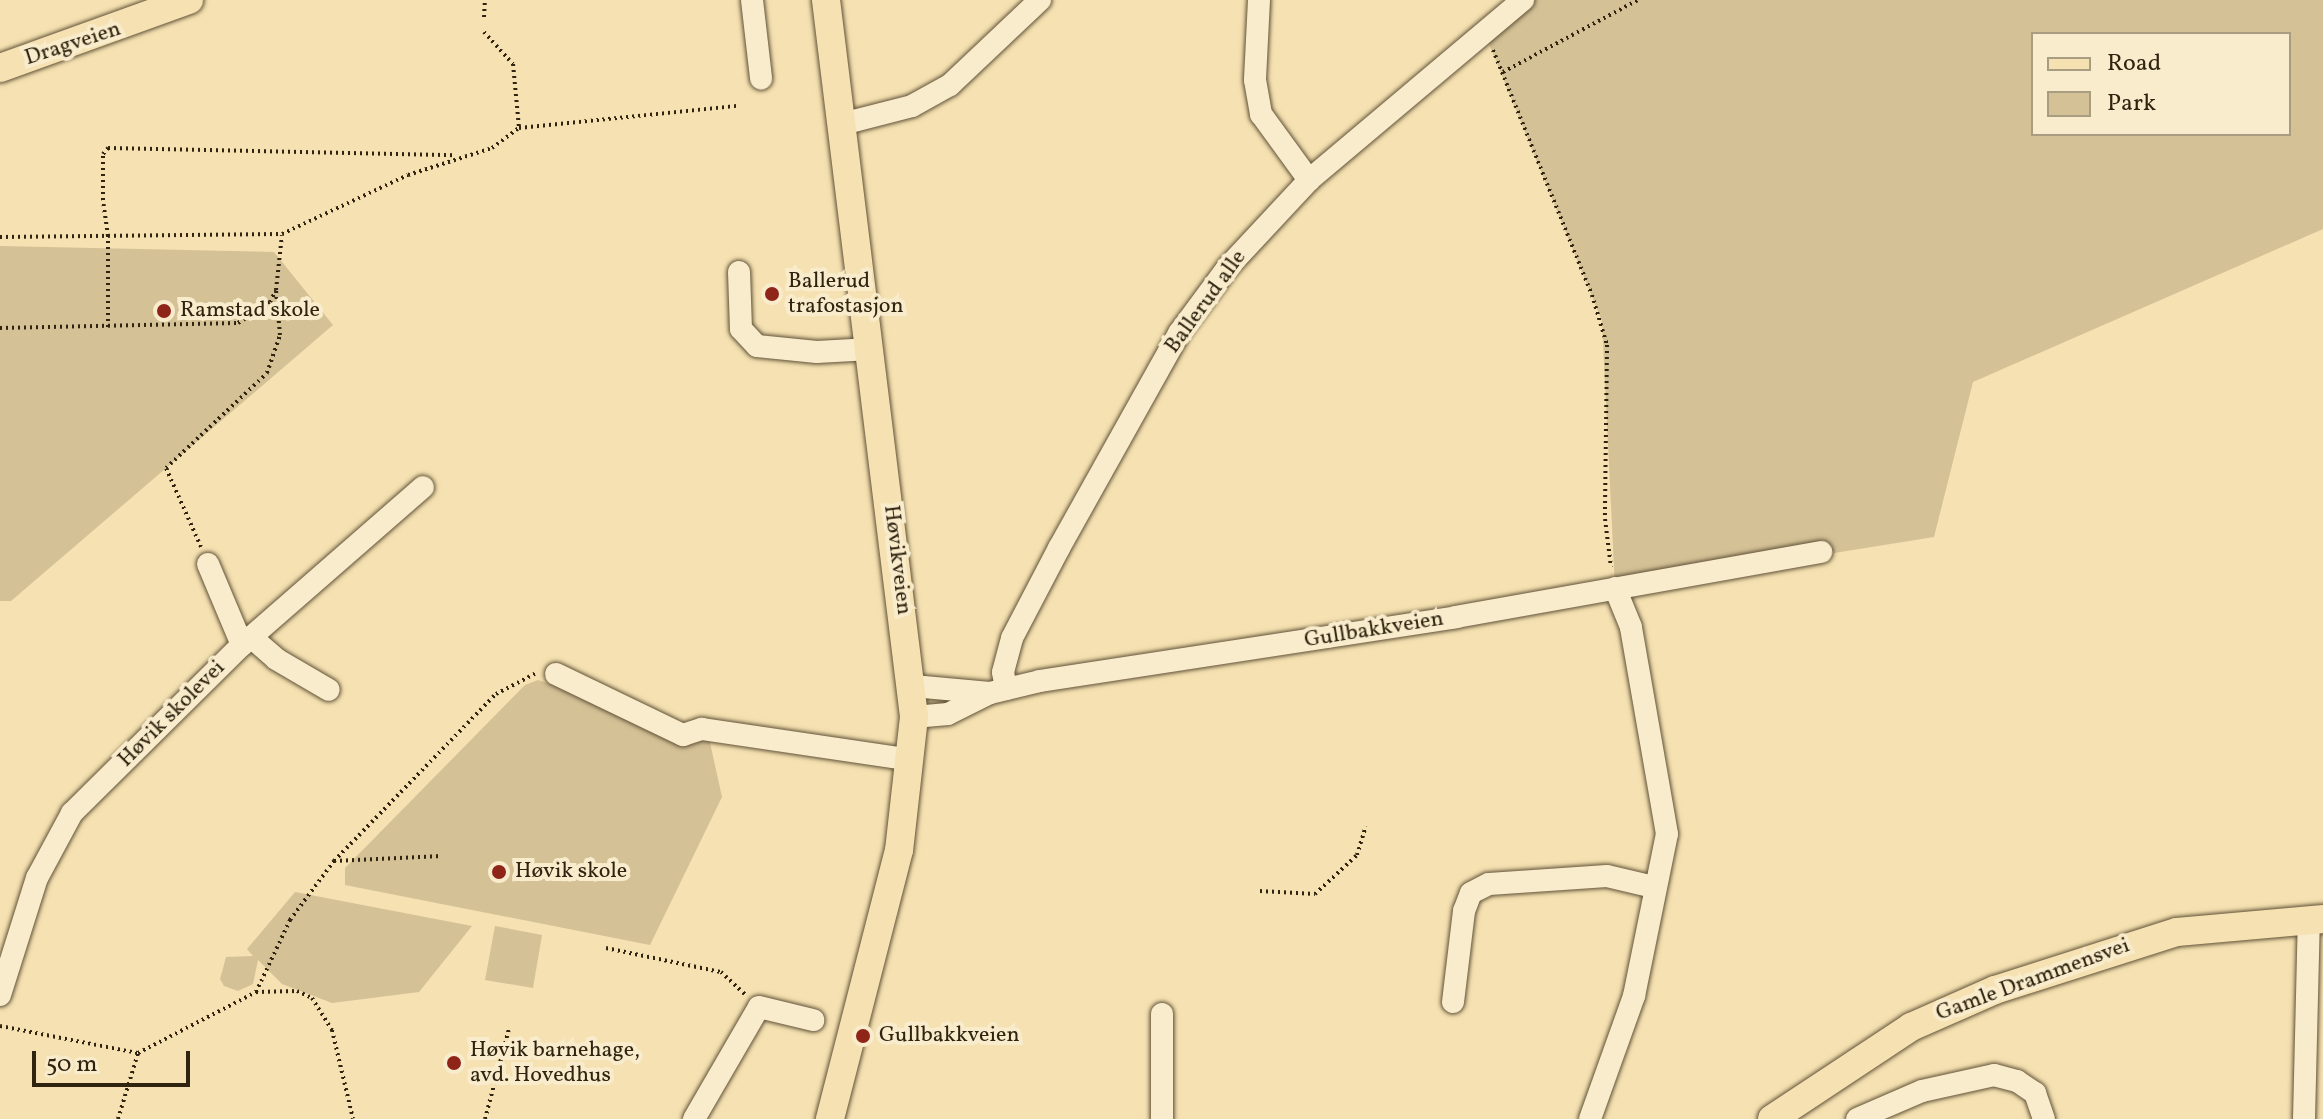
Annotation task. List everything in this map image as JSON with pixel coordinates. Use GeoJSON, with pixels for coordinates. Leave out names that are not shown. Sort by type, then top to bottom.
{"type":"FeatureCollection","features":[{"type":"Feature","properties":{"kind":"main road","name":"Dragveien"},"geometry":{"type":"LineString","coordinates":[[0,68],[116,30],[189,0]]}},
{"type":"Feature","properties":{"kind":"main road","name":"Høvikveien"},"geometry":{"type":"LineString","coordinates":[[826,0],[913,686],[914,717],[911,760],[888,899],[829,1117]]}},
{"type":"Feature","properties":{"kind":"main road","name":"Gamle Drammensvei"},"geometry":{"type":"LineString","coordinates":[[1783,1116],[1911,1027],[2008,985],[2177,932],[2316,920]]}},
{"type":"Feature","properties":{"kind":"street"},"geometry":{"type":"LineString","coordinates":[[752,0],[761,78]]}},
{"type":"Feature","properties":{"kind":"street"},"geometry":{"type":"LineString","coordinates":[[842,124],[912,106],[950,85],[1040,0]]}},
{"type":"Feature","properties":{"kind":"street"},"geometry":{"type":"LineString","coordinates":[[1259,0],[1255,80],[1261,114],[1309,180]]}},
{"type":"Feature","properties":{"kind":"street","name":"Ballerud alle"},"geometry":{"type":"LineString","coordinates":[[998,691],[1012,638],[1179,333],[1228,267],[1309,180],[1523,0]]}},
{"type":"Feature","properties":{"kind":"street"},"geometry":{"type":"LineString","coordinates":[[739,272],[741,329],[757,346],[817,352],[871,349]]}},
{"type":"Feature","properties":{"kind":"street","name":"Høvik skolevei"},"geometry":{"type":"LineString","coordinates":[[0,995],[37,878],[66,822],[247,641],[423,487]]}},
{"type":"Feature","properties":{"kind":"street","name":"Gullbakkveien"},"geometry":{"type":"LineString","coordinates":[[913,686],[998,691],[1821,552]]}},
{"type":"Feature","properties":{"kind":"street"},"geometry":{"type":"LineString","coordinates":[[208,564],[247,641],[329,690]]}},
{"type":"Feature","properties":{"kind":"street"},"geometry":{"type":"LineString","coordinates":[[1590,1119],[1630,1011],[1667,834],[1631,627],[1615,588]]}},
{"type":"Feature","properties":{"kind":"street"},"geometry":{"type":"LineString","coordinates":[[556,674],[683,735],[702,729],[911,760]]}},
{"type":"Feature","properties":{"kind":"street","name":"Gullbakkveien"},"geometry":{"type":"LineString","coordinates":[[914,717],[948,714],[998,691]]}},
{"type":"Feature","properties":{"kind":"street"},"geometry":{"type":"LineString","coordinates":[[1453,1002],[1464,911],[1471,893],[1489,884],[1607,876],[1654,887]]}},
{"type":"Feature","properties":{"kind":"street"},"geometry":{"type":"LineString","coordinates":[[2304,1119],[2316,920]]}},
{"type":"Feature","properties":{"kind":"street"},"geometry":{"type":"LineString","coordinates":[[694,1119],[759,1007],[813,1020]]}},
{"type":"Feature","properties":{"kind":"street"},"geometry":{"type":"LineString","coordinates":[[1162,1014],[1162,1119]]}},
{"type":"Feature","properties":{"kind":"street"},"geometry":{"type":"LineString","coordinates":[[1857,1119],[1922,1091],[1994,1075],[2017,1081],[2035,1093],[2044,1119]]}},
{"type":"Feature","properties":{"kind":"path"},"geometry":{"type":"LineString","coordinates":[[484,17],[485,0]]}},
{"type":"Feature","properties":{"kind":"path"},"geometry":{"type":"LineString","coordinates":[[1503,72],[1638,0]]}},
{"type":"Feature","properties":{"kind":"path"},"geometry":{"type":"LineString","coordinates":[[484,32],[513,64],[519,128]]}},
{"type":"Feature","properties":{"kind":"path"},"geometry":{"type":"LineString","coordinates":[[1485,34],[1592,295],[1607,345],[1605,519],[1615,588]]}},
{"type":"Feature","properties":{"kind":"path"},"geometry":{"type":"LineString","coordinates":[[0,237],[282,234],[408,175],[461,155],[492,148],[519,128],[737,106]]}},
{"type":"Feature","properties":{"kind":"path"},"geometry":{"type":"LineString","coordinates":[[108,327],[108,236],[103,200],[103,154],[108,148],[461,155]]}},
{"type":"Feature","properties":{"kind":"path"},"geometry":{"type":"LineString","coordinates":[[208,564],[166,468],[267,373],[280,335],[276,290],[282,234]]}},
{"type":"Feature","properties":{"kind":"path"},"geometry":{"type":"LineString","coordinates":[[0,328],[238,323],[270,302],[276,290]]}},
{"type":"Feature","properties":{"kind":"path"},"geometry":{"type":"LineString","coordinates":[[256,992],[290,920],[334,861],[496,694],[523,675],[556,674]]}},
{"type":"Feature","properties":{"kind":"path"},"geometry":{"type":"LineString","coordinates":[[1260,891],[1315,894],[1357,855],[1366,826]]}},
{"type":"Feature","properties":{"kind":"path"},"geometry":{"type":"LineString","coordinates":[[334,861],[442,856]]}},
{"type":"Feature","properties":{"kind":"path"},"geometry":{"type":"LineString","coordinates":[[606,948],[721,972],[759,1007]]}},
{"type":"Feature","properties":{"kind":"path"},"geometry":{"type":"LineString","coordinates":[[0,1026],[138,1053],[256,992],[297,991],[312,998],[340,1052],[353,1119]]}},
{"type":"Feature","properties":{"kind":"path"},"geometry":{"type":"LineString","coordinates":[[485,1119],[509,1029]]}},
{"type":"Feature","properties":{"kind":"path"},"geometry":{"type":"LineString","coordinates":[[118,1119],[138,1053]]}},
{"type":"Feature","properties":{"kind":"green space"},"geometry":{"type":"Polygon","coordinates":[[[1523,0],[2323,0],[2323,229],[1973,382],[1934,537],[1615,588],[1602,321],[1485,34],[1523,0]]]}},
{"type":"Feature","properties":{"kind":"green space"},"geometry":{"type":"Polygon","coordinates":[[[0,246],[274,252],[333,325],[11,601],[0,601],[0,246]]]}},
{"type":"Feature","properties":{"kind":"green space"},"geometry":{"type":"Polygon","coordinates":[[[538,680],[709,738],[722,797],[650,945],[345,885],[345,868],[525,685],[538,680]]]}},
{"type":"Feature","properties":{"kind":"green space"},"geometry":{"type":"Polygon","coordinates":[[[295,892],[472,926],[419,992],[332,1003],[282,984],[258,960],[253,984],[238,991],[224,986],[220,979],[226,957],[253,956],[247,949],[295,892]]]}},
{"type":"Feature","properties":{"kind":"green space"},"geometry":{"type":"Polygon","coordinates":[[[495,926],[542,935],[533,988],[485,980],[495,926]]]}},
{"type":"Feature","properties":{"kind":"place","name":"Ballerud trafostasjon"},"geometry":{"type":"Point","coordinates":[772,294]}},
{"type":"Feature","properties":{"kind":"place","name":"Ramstad skole"},"geometry":{"type":"Point","coordinates":[164,311]}},
{"type":"Feature","properties":{"kind":"place","name":"Høvik skole"},"geometry":{"type":"Point","coordinates":[499,872]}},
{"type":"Feature","properties":{"kind":"place","name":"Gullbakkveien"},"geometry":{"type":"Point","coordinates":[863,1036]}},
{"type":"Feature","properties":{"kind":"place","name":"Høvik barnehage, avd. Hovedhus"},"geometry":{"type":"Point","coordinates":[454,1063]}}]}
